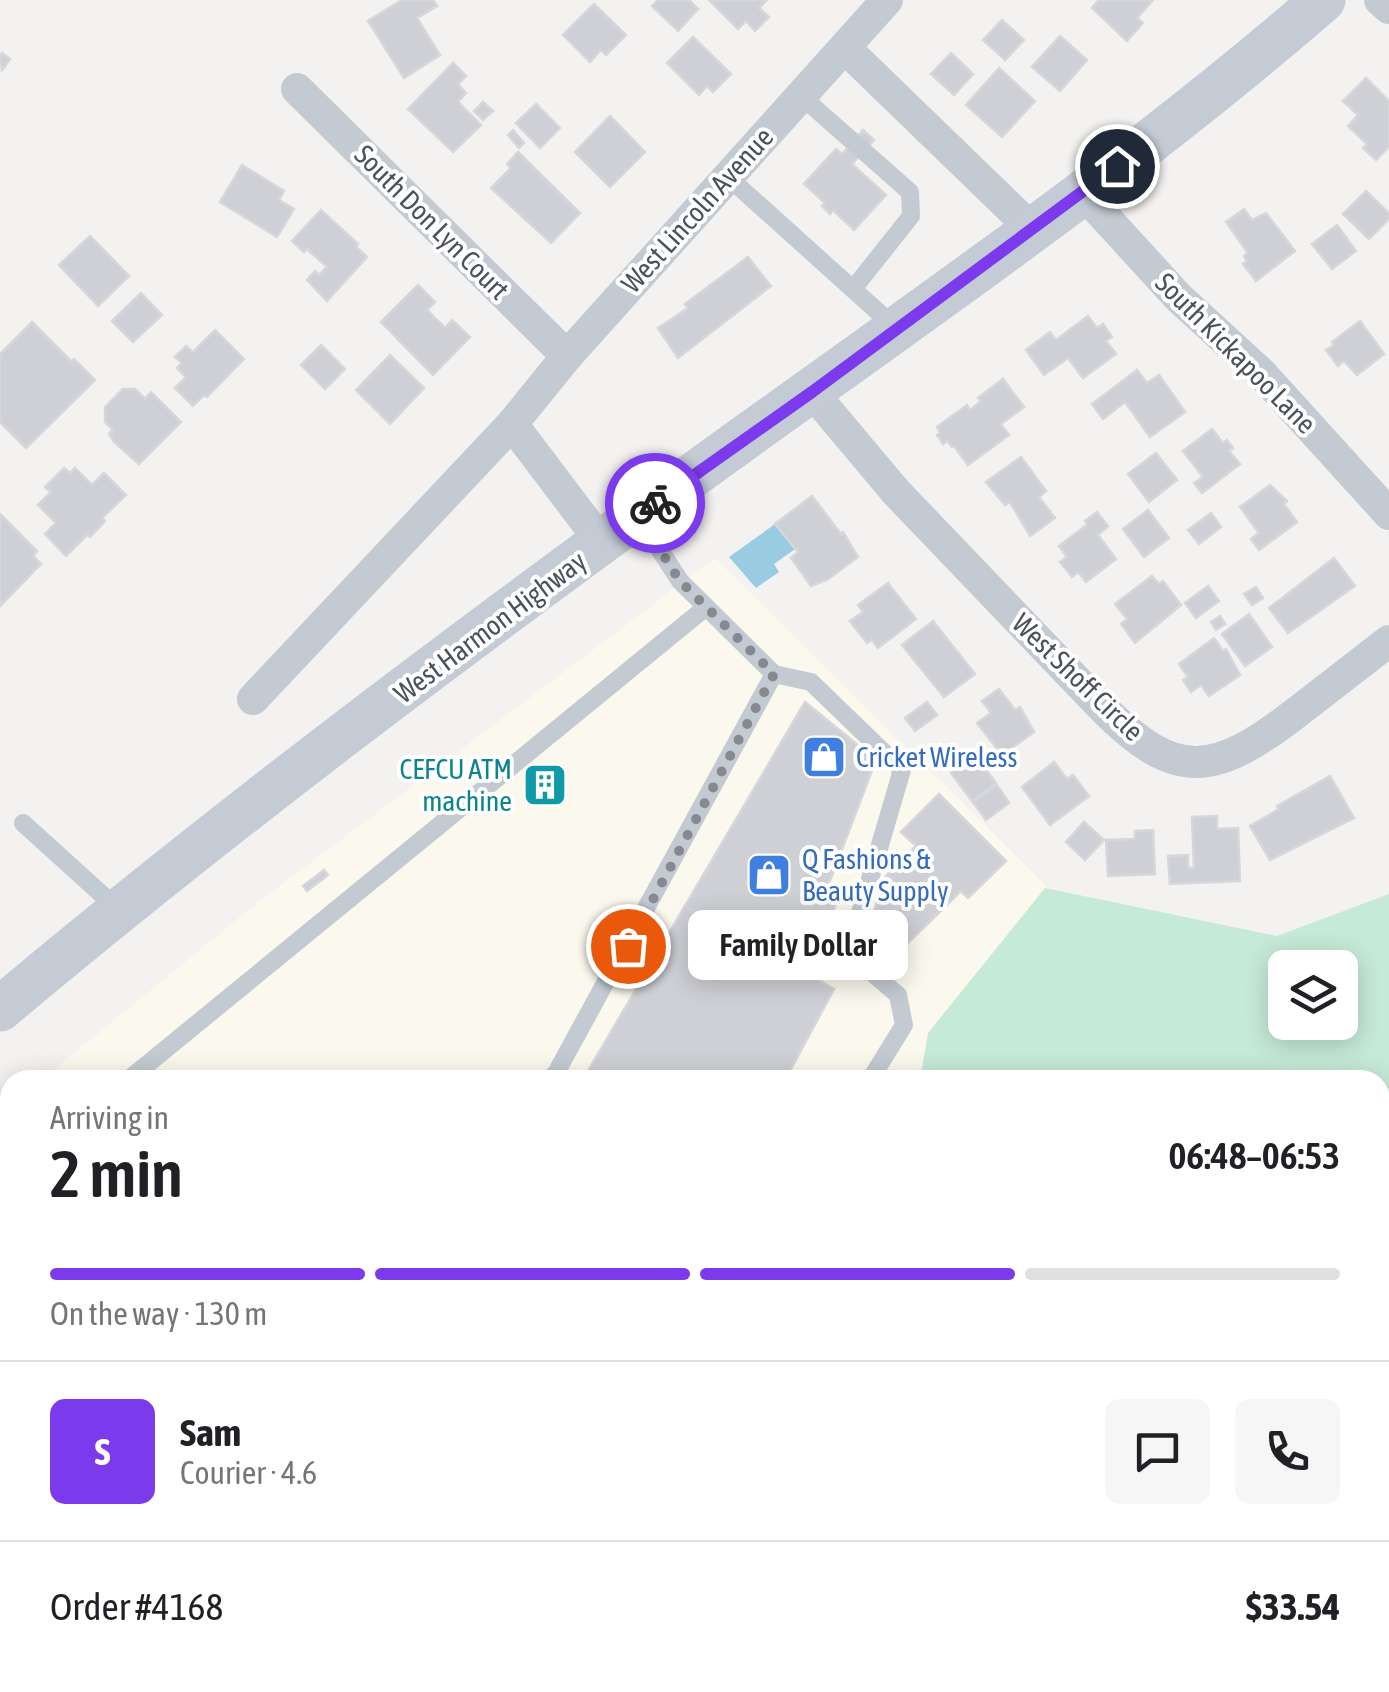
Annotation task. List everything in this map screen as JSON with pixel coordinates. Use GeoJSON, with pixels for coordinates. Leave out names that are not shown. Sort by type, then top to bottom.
{"type":"FeatureCollection","features":[{"type":"Feature","properties":{"kind":"main road","name":"West Harmon Highway"},"geometry":{"type":"LineString","coordinates":[[0,1009],[250,806],[638,516],[1082,193],[1323,0]]}},
{"type":"Feature","properties":{"kind":"street"},"geometry":{"type":"LineString","coordinates":[[1380,0],[1389,8]]}},
{"type":"Feature","properties":{"kind":"street","name":"West Lincoln Avenue"},"geometry":{"type":"LineString","coordinates":[[253,699],[512,424],[567,356],[846,48],[883,1]]}},
{"type":"Feature","properties":{"kind":"street"},"geometry":{"type":"LineString","coordinates":[[846,48],[1032,229]]}},
{"type":"Feature","properties":{"kind":"street","name":"South Don Lyn Court"},"geometry":{"type":"LineString","coordinates":[[297,89],[567,356]]}},
{"type":"Feature","properties":{"kind":"street","name":"South Kickapoo Lane"},"geometry":{"type":"LineString","coordinates":[[1082,193],[1178,297],[1261,372],[1389,514]]}},
{"type":"Feature","properties":{"kind":"street","name":"West Shoff Circle"},"geometry":{"type":"LineString","coordinates":[[812,392],[896,492],[1119,724],[1164,756],[1188,761],[1215,760],[1254,745],[1389,642]]}},
{"type":"Feature","properties":{"kind":"street"},"geometry":{"type":"LineString","coordinates":[[512,424],[602,543]]}},
{"type":"Feature","properties":{"kind":"lane"},"geometry":{"type":"LineString","coordinates":[[800,95],[910,192],[911,216],[853,289]]}},
{"type":"Feature","properties":{"kind":"lane"},"geometry":{"type":"LineString","coordinates":[[727,176],[896,328]]}},
{"type":"Feature","properties":{"kind":"lane"},"geometry":{"type":"LineString","coordinates":[[638,516],[680,581],[705,608],[774,674],[811,682],[902,770],[852,940],[870,971],[898,996],[904,1025],[876,1070]]}},
{"type":"Feature","properties":{"kind":"lane"},"geometry":{"type":"LineString","coordinates":[[140,1070],[705,608]]}},
{"type":"Feature","properties":{"kind":"lane"},"geometry":{"type":"LineString","coordinates":[[558,1070],[774,674]]}},
{"type":"Feature","properties":{"kind":"lane"},"geometry":{"type":"LineString","coordinates":[[23,822],[119,910]]}},
{"type":"Feature","properties":{"kind":"shaded area"},"geometry":{"type":"Polygon","coordinates":[[[715,558],[1157,996],[1087,1070],[53,1070],[256,904],[715,558]]]}},
{"type":"Feature","properties":{"kind":"green space"},"geometry":{"type":"Polygon","coordinates":[[[1045,888],[1277,936],[1389,894],[1389,1070],[922,1070],[928,1033],[1045,888]]]}},
{"type":"Feature","properties":{"kind":"water"},"geometry":{"type":"Polygon","coordinates":[[[775,524],[795,549],[774,564],[779,572],[756,588],[729,557],[775,524]]]}},
{"type":"Feature","properties":{"kind":"building"},"geometry":{"type":"Polygon","coordinates":[[[402,0],[433,0],[437,6],[417,18],[440,55],[404,78],[368,21],[402,0]]]}},
{"type":"Feature","properties":{"kind":"building"},"geometry":{"type":"Polygon","coordinates":[[[658,0],[689,0],[698,9],[678,31],[652,6],[658,0]]]}},
{"type":"Feature","properties":{"kind":"building"},"geometry":{"type":"Polygon","coordinates":[[[709,0],[767,0],[759,8],[769,17],[755,31],[746,21],[738,29],[709,0]]]}},
{"type":"Feature","properties":{"kind":"building"},"geometry":{"type":"Polygon","coordinates":[[[1099,0],[1153,0],[1137,18],[1143,23],[1127,41],[1092,8],[1099,0]]]}},
{"type":"Feature","properties":{"kind":"building"},"geometry":{"type":"Polygon","coordinates":[[[594,4],[626,35],[606,55],[601,50],[590,62],[563,35],[594,4]]]}},
{"type":"Feature","properties":{"kind":"building"},"geometry":{"type":"Polygon","coordinates":[[[1002,20],[1024,40],[1005,60],[983,40],[1002,20]]]}},
{"type":"Feature","properties":{"kind":"building"},"geometry":{"type":"Polygon","coordinates":[[[1060,36],[1087,60],[1060,91],[1032,67],[1060,36]]]}},
{"type":"Feature","properties":{"kind":"building"},"geometry":{"type":"Polygon","coordinates":[[[693,37],[731,74],[713,92],[707,86],[699,95],[667,63],[693,37]]]}},
{"type":"Feature","properties":{"kind":"building"},"geometry":{"type":"Polygon","coordinates":[[[2,53],[10,59],[2,70],[0,56],[2,53]]]}},
{"type":"Feature","properties":{"kind":"building"},"geometry":{"type":"Polygon","coordinates":[[[951,53],[973,74],[954,95],[931,74],[951,53]]]}},
{"type":"Feature","properties":{"kind":"building"},"geometry":{"type":"Polygon","coordinates":[[[453,63],[466,76],[458,84],[466,93],[458,102],[481,125],[453,152],[408,109],[453,63]]]}},
{"type":"Feature","properties":{"kind":"building"},"geometry":{"type":"Polygon","coordinates":[[[999,68],[1035,101],[1002,137],[966,105],[999,68]]]}},
{"type":"Feature","properties":{"kind":"building"},"geometry":{"type":"Polygon","coordinates":[[[1366,78],[1389,101],[1389,147],[1376,160],[1363,148],[1367,144],[1348,126],[1358,115],[1343,101],[1366,78]]]}},
{"type":"Feature","properties":{"kind":"building"},"geometry":{"type":"Polygon","coordinates":[[[483,102],[493,111],[483,120],[474,111],[483,102]]]}},
{"type":"Feature","properties":{"kind":"building"},"geometry":{"type":"Polygon","coordinates":[[[536,104],[560,128],[540,148],[516,123],[536,104]]]}},
{"type":"Feature","properties":{"kind":"building"},"geometry":{"type":"Polygon","coordinates":[[[610,116],[645,152],[610,187],[575,152],[610,116]]]}},
{"type":"Feature","properties":{"kind":"building"},"geometry":{"type":"Polygon","coordinates":[[[513,130],[524,143],[519,148],[508,135],[513,130]]]}},
{"type":"Feature","properties":{"kind":"building"},"geometry":{"type":"Polygon","coordinates":[[[863,130],[874,140],[852,164],[886,195],[854,230],[833,210],[830,214],[822,206],[825,203],[804,184],[836,149],[842,154],[863,130]]]}},
{"type":"Feature","properties":{"kind":"building"},"geometry":{"type":"Polygon","coordinates":[[[518,152],[580,213],[551,243],[491,188],[511,168],[507,164],[518,152]]]}},
{"type":"Feature","properties":{"kind":"building"},"geometry":{"type":"Polygon","coordinates":[[[242,165],[284,191],[279,200],[294,209],[277,237],[220,202],[242,165]]]}},
{"type":"Feature","properties":{"kind":"building"},"geometry":{"type":"Polygon","coordinates":[[[1366,191],[1389,213],[1389,219],[1369,239],[1343,214],[1366,191]]]}},
{"type":"Feature","properties":{"kind":"building"},"geometry":{"type":"Polygon","coordinates":[[[1244,209],[1252,220],[1266,213],[1295,251],[1256,281],[1243,264],[1248,253],[1226,222],[1244,209]]]}},
{"type":"Feature","properties":{"kind":"building"},"geometry":{"type":"Polygon","coordinates":[[[321,210],[367,257],[327,301],[307,280],[315,271],[319,275],[327,267],[292,241],[321,210]]]}},
{"type":"Feature","properties":{"kind":"building"},"geometry":{"type":"Polygon","coordinates":[[[1337,225],[1356,251],[1332,269],[1312,244],[1337,225]]]}},
{"type":"Feature","properties":{"kind":"building"},"geometry":{"type":"Polygon","coordinates":[[[90,236],[129,276],[98,306],[59,265],[90,236]]]}},
{"type":"Feature","properties":{"kind":"building"},"geometry":{"type":"Polygon","coordinates":[[[748,257],[771,286],[678,358],[658,328],[748,257]]]}},
{"type":"Feature","properties":{"kind":"building"},"geometry":{"type":"Polygon","coordinates":[[[418,285],[435,302],[427,310],[445,328],[452,320],[470,337],[433,375],[381,322],[418,285]]]}},
{"type":"Feature","properties":{"kind":"building"},"geometry":{"type":"Polygon","coordinates":[[[141,293],[162,315],[133,342],[112,321],[141,293]]]}},
{"type":"Feature","properties":{"kind":"building"},"geometry":{"type":"Polygon","coordinates":[[[1088,316],[1097,328],[1103,324],[1112,337],[1106,341],[1116,354],[1083,378],[1068,358],[1044,375],[1026,350],[1050,332],[1056,340],[1088,316]]]}},
{"type":"Feature","properties":{"kind":"building"},"geometry":{"type":"Polygon","coordinates":[[[1360,321],[1384,354],[1357,375],[1344,361],[1338,366],[1326,350],[1360,321]]]}},
{"type":"Feature","properties":{"kind":"building"},"geometry":{"type":"Polygon","coordinates":[[[32,322],[95,380],[26,448],[0,422],[0,354],[32,322]]]}},
{"type":"Feature","properties":{"kind":"building"},"geometry":{"type":"Polygon","coordinates":[[[215,330],[244,359],[193,406],[175,388],[186,377],[177,368],[182,363],[175,357],[186,346],[193,352],[215,330]]]}},
{"type":"Feature","properties":{"kind":"building"},"geometry":{"type":"Polygon","coordinates":[[[321,345],[345,369],[325,389],[301,365],[321,345]]]}},
{"type":"Feature","properties":{"kind":"building"},"geometry":{"type":"Polygon","coordinates":[[[390,355],[424,388],[390,424],[356,390],[390,355]]]}},
{"type":"Feature","properties":{"kind":"building"},"geometry":{"type":"Polygon","coordinates":[[[1137,370],[1147,383],[1159,375],[1185,412],[1150,437],[1125,402],[1103,419],[1092,404],[1137,370]]]}},
{"type":"Feature","properties":{"kind":"building"},"geometry":{"type":"Polygon","coordinates":[[[1003,379],[1024,407],[1001,424],[1009,435],[968,465],[954,446],[947,441],[943,444],[937,427],[967,405],[970,410],[981,401],[978,398],[1003,379]]]}},
{"type":"Feature","properties":{"kind":"building"},"geometry":{"type":"Polygon","coordinates":[[[123,389],[135,389],[145,399],[151,392],[181,422],[139,464],[114,442],[109,434],[113,430],[105,422],[105,407],[123,389]]]}},
{"type":"Feature","properties":{"kind":"building"},"geometry":{"type":"Polygon","coordinates":[[[1212,429],[1223,443],[1227,440],[1233,448],[1229,451],[1240,464],[1202,493],[1194,483],[1203,477],[1183,451],[1212,429]]]}},
{"type":"Feature","properties":{"kind":"building"},"geometry":{"type":"Polygon","coordinates":[[[1156,453],[1177,480],[1149,502],[1128,474],[1156,453]]]}},
{"type":"Feature","properties":{"kind":"building"},"geometry":{"type":"Polygon","coordinates":[[[1021,457],[1046,491],[1039,497],[1055,518],[1030,536],[1010,502],[1005,505],[986,482],[1021,457]]]}},
{"type":"Feature","properties":{"kind":"building"},"geometry":{"type":"Polygon","coordinates":[[[64,468],[70,473],[75,468],[92,485],[104,473],[126,495],[102,518],[105,521],[90,537],[88,534],[66,556],[45,534],[56,523],[38,505],[51,492],[45,487],[64,468]]]}},
{"type":"Feature","properties":{"kind":"building"},"geometry":{"type":"Polygon","coordinates":[[[1270,485],[1287,501],[1284,504],[1297,522],[1259,550],[1251,539],[1259,533],[1240,507],[1270,485]]]}},
{"type":"Feature","properties":{"kind":"building"},"geometry":{"type":"Polygon","coordinates":[[[812,496],[843,532],[858,557],[827,580],[811,586],[791,558],[798,552],[775,524],[812,496]]]}},
{"type":"Feature","properties":{"kind":"building"},"geometry":{"type":"Polygon","coordinates":[[[1148,510],[1169,538],[1144,557],[1123,529],[1148,510]]]}},
{"type":"Feature","properties":{"kind":"building"},"geometry":{"type":"Polygon","coordinates":[[[1097,512],[1108,526],[1098,535],[1116,559],[1086,582],[1078,572],[1072,577],[1060,562],[1067,557],[1059,546],[1097,512]]]}},
{"type":"Feature","properties":{"kind":"building"},"geometry":{"type":"Polygon","coordinates":[[[1211,513],[1221,527],[1199,544],[1188,530],[1211,513]]]}},
{"type":"Feature","properties":{"kind":"building"},"geometry":{"type":"Polygon","coordinates":[[[0,514],[37,551],[33,556],[41,564],[0,606],[0,514]]]}},
{"type":"Feature","properties":{"kind":"building"},"geometry":{"type":"Polygon","coordinates":[[[1334,558],[1355,586],[1288,633],[1269,608],[1334,558]]]}},
{"type":"Feature","properties":{"kind":"building"},"geometry":{"type":"Polygon","coordinates":[[[1152,576],[1159,584],[1163,581],[1181,605],[1135,643],[1121,624],[1127,619],[1115,604],[1152,576]]]}},
{"type":"Feature","properties":{"kind":"building"},"geometry":{"type":"Polygon","coordinates":[[[888,583],[916,619],[878,648],[872,640],[867,643],[850,621],[863,612],[858,605],[888,583]]]}},
{"type":"Feature","properties":{"kind":"building"},"geometry":{"type":"Polygon","coordinates":[[[1208,586],[1219,601],[1196,618],[1185,603],[1208,586]]]}},
{"type":"Feature","properties":{"kind":"building"},"geometry":{"type":"Polygon","coordinates":[[[1256,587],[1263,598],[1252,605],[1244,594],[1256,587]]]}},
{"type":"Feature","properties":{"kind":"building"},"geometry":{"type":"Polygon","coordinates":[[[1249,614],[1272,647],[1245,666],[1222,634],[1249,614]]]}},
{"type":"Feature","properties":{"kind":"building"},"geometry":{"type":"Polygon","coordinates":[[[1220,616],[1225,624],[1216,630],[1211,622],[1220,616]]]}},
{"type":"Feature","properties":{"kind":"building"},"geometry":{"type":"Polygon","coordinates":[[[933,621],[975,674],[944,697],[902,645],[933,621]]]}},
{"type":"Feature","properties":{"kind":"building"},"geometry":{"type":"Polygon","coordinates":[[[1214,638],[1223,651],[1226,649],[1240,675],[1209,696],[1201,685],[1191,692],[1183,680],[1188,677],[1179,664],[1214,638]]]}},
{"type":"Feature","properties":{"kind":"building"},"geometry":{"type":"Polygon","coordinates":[[[999,689],[1015,710],[1020,707],[1034,732],[1002,755],[977,723],[991,713],[982,701],[999,689]]]}},
{"type":"Feature","properties":{"kind":"building"},"geometry":{"type":"Polygon","coordinates":[[[805,702],[876,760],[823,899],[836,904],[820,947],[808,943],[799,967],[685,906],[805,702]]]}},
{"type":"Feature","properties":{"kind":"building"},"geometry":{"type":"Polygon","coordinates":[[[927,702],[937,715],[915,731],[905,718],[927,702]]]}},
{"type":"Feature","properties":{"kind":"building"},"geometry":{"type":"Polygon","coordinates":[[[974,755],[996,783],[972,801],[951,773],[974,755]]]}},
{"type":"Feature","properties":{"kind":"building"},"geometry":{"type":"Polygon","coordinates":[[[1054,762],[1067,779],[1073,775],[1089,796],[1050,825],[1022,787],[1054,762]]]}},
{"type":"Feature","properties":{"kind":"building","name":"CEFCU ATM machine"},"geometry":{"type":"Polygon","coordinates":[[[544,770],[560,788],[546,800],[531,781],[544,770]]]}},
{"type":"Feature","properties":{"kind":"building"},"geometry":{"type":"Polygon","coordinates":[[[1330,776],[1354,818],[1270,860],[1250,826],[1330,776]]]}},
{"type":"Feature","properties":{"kind":"building"},"geometry":{"type":"Polygon","coordinates":[[[997,785],[1009,803],[986,820],[973,802],[997,785]]]}},
{"type":"Feature","properties":{"kind":"building"},"geometry":{"type":"Polygon","coordinates":[[[939,794],[1006,861],[968,898],[961,891],[906,945],[874,913],[878,896],[893,882],[886,876],[916,846],[901,832],[939,794]]]}},
{"type":"Feature","properties":{"kind":"building"},"geometry":{"type":"Polygon","coordinates":[[[1217,816],[1217,829],[1238,828],[1240,881],[1170,884],[1168,856],[1188,855],[1188,868],[1194,868],[1192,817],[1217,816]]]}},
{"type":"Feature","properties":{"kind":"building"},"geometry":{"type":"Polygon","coordinates":[[[1084,822],[1104,840],[1085,860],[1066,842],[1084,822]]]}},
{"type":"Feature","properties":{"kind":"building"},"geometry":{"type":"Polygon","coordinates":[[[1153,830],[1155,874],[1108,876],[1106,840],[1135,839],[1135,831],[1153,830]]]}},
{"type":"Feature","properties":{"kind":"building"},"geometry":{"type":"Polygon","coordinates":[[[324,870],[328,875],[307,891],[303,886],[324,870]]]}},
{"type":"Feature","properties":{"kind":"building"},"geometry":{"type":"Polygon","coordinates":[[[685,906],[834,989],[790,1070],[589,1070],[685,906]]]}},
{"type":"Feature","properties":{"kind":"way so far"},"geometry":{"type":"LineString","coordinates":[[628,946],[774,674],[680,581],[638,516],[655,503]]}},
{"type":"Feature","properties":{"kind":"place","name":"Cricket Wireless"},"geometry":{"type":"Point","coordinates":[824,757]}},
{"type":"Feature","properties":{"kind":"place","name":"CEFCU ATM machine"},"geometry":{"type":"Point","coordinates":[545,785]}},
{"type":"Feature","properties":{"kind":"place","name":"Q Fashions & Beauty Supply"},"geometry":{"type":"Point","coordinates":[769,875]}},
{"type":"Feature","properties":{"kind":"place","name":"Family Dollar"},"geometry":{"type":"Point","coordinates":[628,946]}},
{"type":"Feature","properties":{"kind":"route"},"geometry":{"type":"LineString","coordinates":[[655,503],[1117,166]]}}]}
